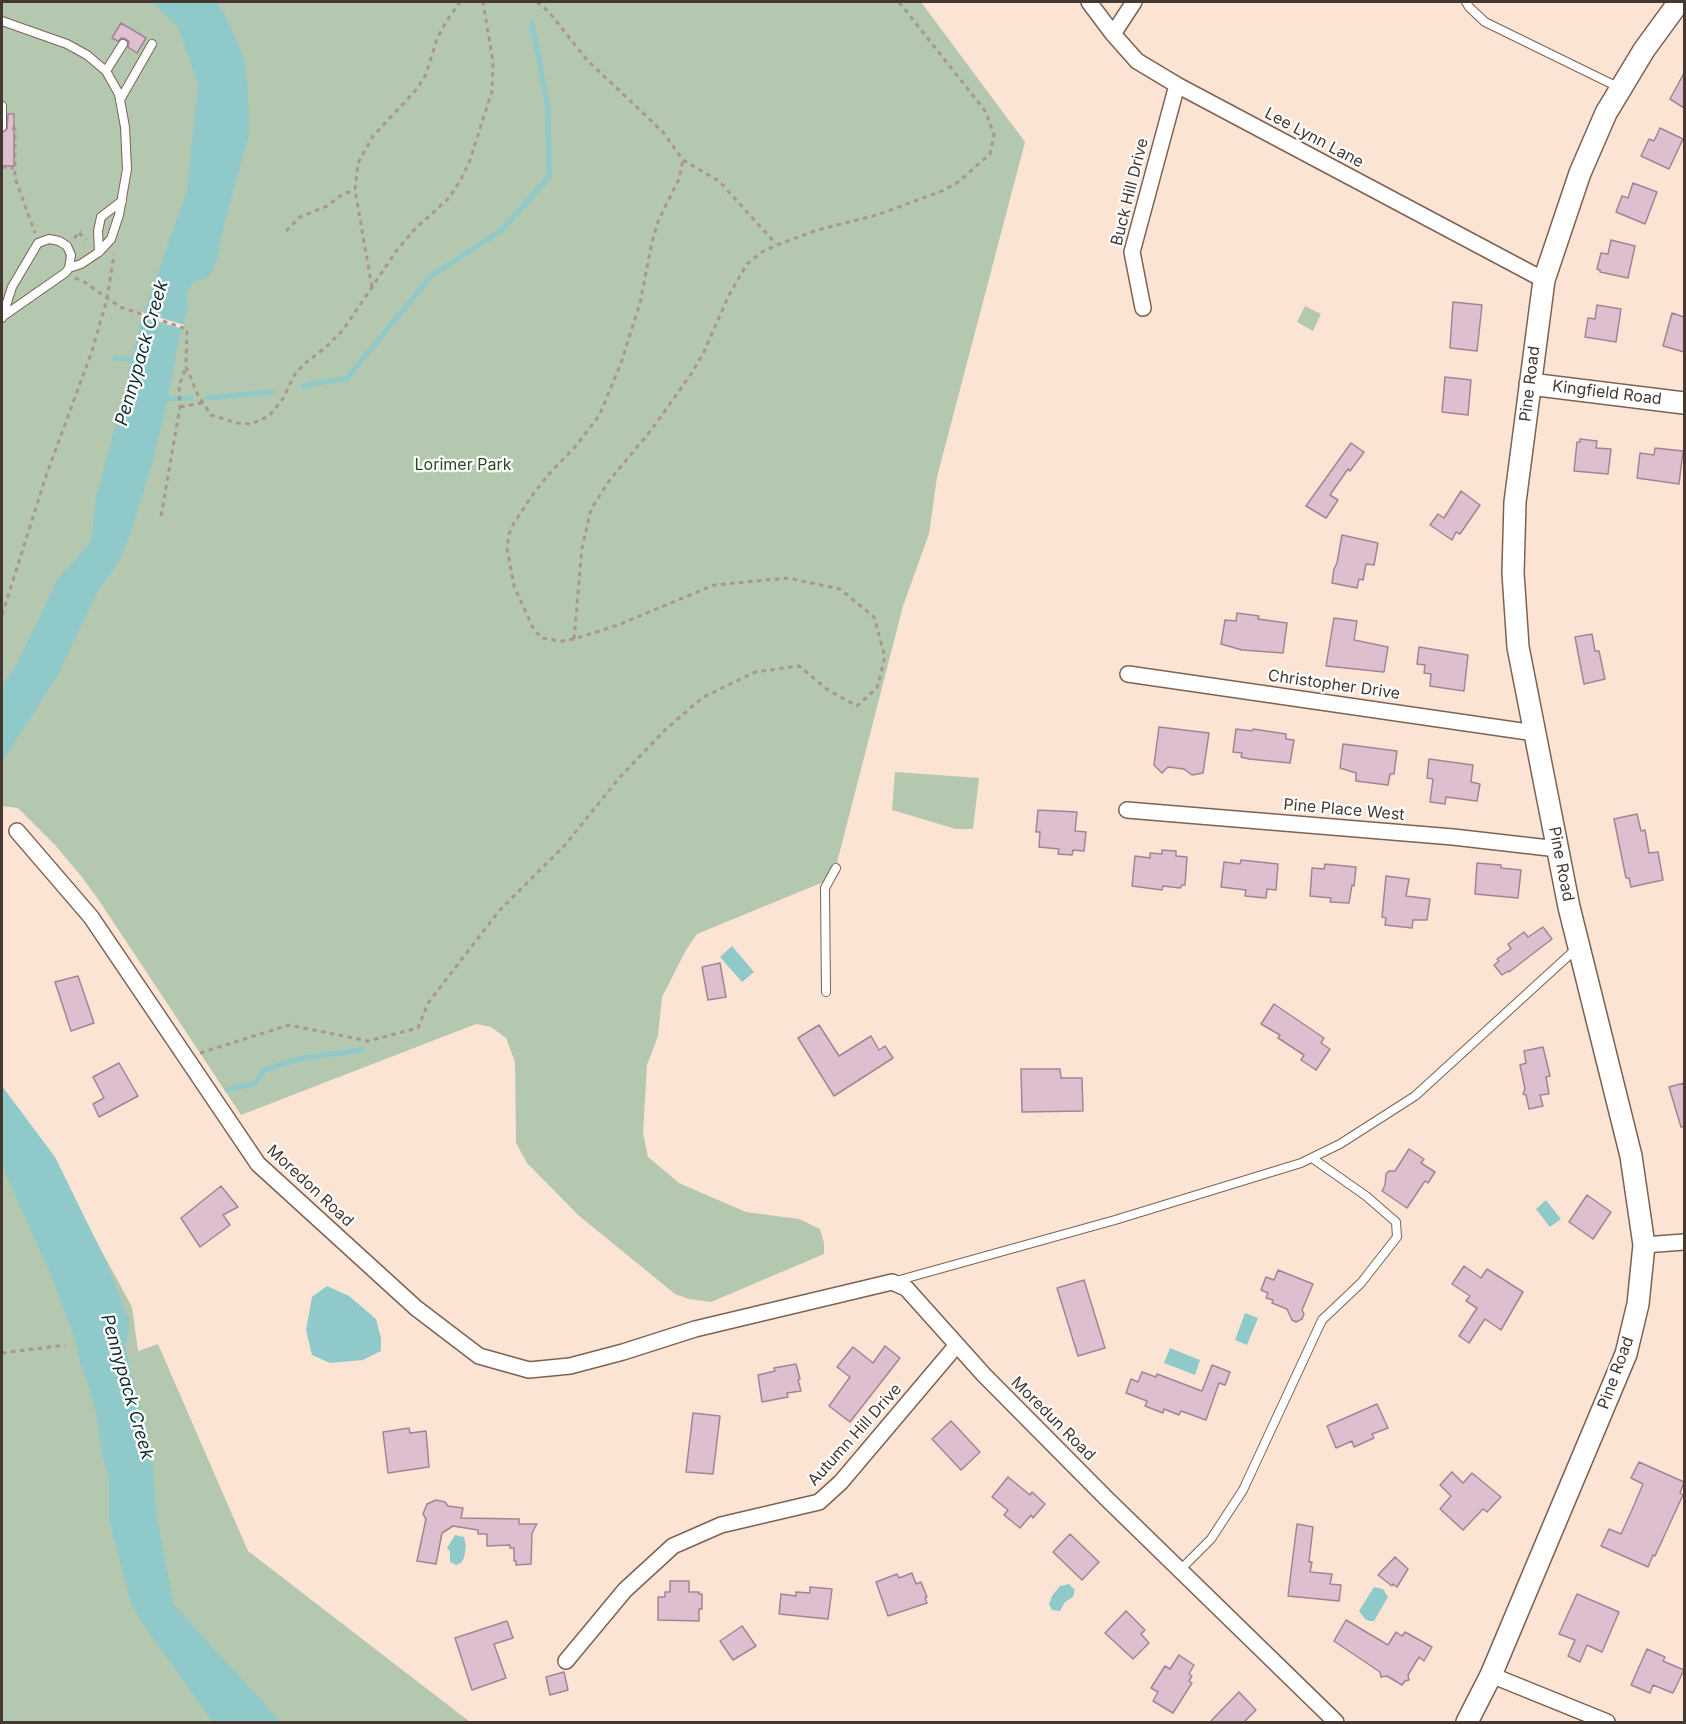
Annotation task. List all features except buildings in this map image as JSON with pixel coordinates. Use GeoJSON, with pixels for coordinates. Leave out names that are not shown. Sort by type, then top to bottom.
{"type":"FeatureCollection","features":[{"type":"Feature","properties":{"kind":"street","name":"Lee Lynn Lane"},"geometry":{"type":"LineString","coordinates":[[1089,2],[1137,61],[1177,85],[1544,280]]}},
{"type":"Feature","properties":{"kind":"street"},"geometry":{"type":"LineString","coordinates":[[1113,34],[1134,2]]}},
{"type":"Feature","properties":{"kind":"street","name":"Pine Road"},"geometry":{"type":"LineString","coordinates":[[1467,1722],[1491,1675],[1626,1354],[1638,1304],[1644,1245],[1631,1156],[1578,946],[1518,647],[1513,573],[1515,502],[1544,280],[1580,173],[1606,113],[1644,50],[1679,2]]}},
{"type":"Feature","properties":{"kind":"street","name":"Buck Hill Drive"},"geometry":{"type":"LineString","coordinates":[[1143,308],[1132,252],[1177,85]]}},
{"type":"Feature","properties":{"kind":"street","name":"Kingfield Road"},"geometry":{"type":"LineString","coordinates":[[1530,384],[1684,403]]}},
{"type":"Feature","properties":{"kind":"street","name":"Christopher Drive"},"geometry":{"type":"LineString","coordinates":[[1128,674],[1534,733]]}},
{"type":"Feature","properties":{"kind":"street","name":"Pine Place West"},"geometry":{"type":"LineString","coordinates":[[1127,810],[1453,837],[1558,849]]}},
{"type":"Feature","properties":{"kind":"street","name":"Moredon Road"},"geometry":{"type":"LineString","coordinates":[[18,831],[90,917],[258,1164],[416,1308],[479,1356],[530,1370],[570,1366],[695,1329],[892,1282]]}},
{"type":"Feature","properties":{"kind":"street"},"geometry":{"type":"LineString","coordinates":[[1644,1245],[1684,1242]]}},
{"type":"Feature","properties":{"kind":"street","name":"Moredun Road"},"geometry":{"type":"LineString","coordinates":[[892,1282],[906,1288],[956,1347],[1106,1498],[1336,1722]]}},
{"type":"Feature","properties":{"kind":"street","name":"Autumn Hill Drive"},"geometry":{"type":"LineString","coordinates":[[566,1661],[625,1590],[673,1546],[721,1525],[819,1502],[841,1482],[956,1347]]}},
{"type":"Feature","properties":{"kind":"street"},"geometry":{"type":"LineString","coordinates":[[1491,1675],[1607,1722]]}},
{"type":"Feature","properties":{"kind":"lane"},"geometry":{"type":"LineString","coordinates":[[1466,2],[1469,8],[1485,22],[1621,88]]}},
{"type":"Feature","properties":{"kind":"lane"},"geometry":{"type":"LineString","coordinates":[[2,21],[67,44],[87,55],[106,70],[119,94],[127,170],[122,201],[111,239],[99,252],[67,271],[2,318]]}},
{"type":"Feature","properties":{"kind":"lane"},"geometry":{"type":"LineString","coordinates":[[106,70],[123,44]]}},
{"type":"Feature","properties":{"kind":"lane"},"geometry":{"type":"LineString","coordinates":[[120,100],[152,44]]}},
{"type":"Feature","properties":{"kind":"lane"},"geometry":{"type":"LineString","coordinates":[[2,106],[2,127]]}},
{"type":"Feature","properties":{"kind":"lane"},"geometry":{"type":"LineString","coordinates":[[99,252],[98,231],[101,217],[122,201]]}},
{"type":"Feature","properties":{"kind":"lane"},"geometry":{"type":"LineString","coordinates":[[2,318],[12,287],[38,243],[49,239],[67,246],[71,255],[67,271]]}},
{"type":"Feature","properties":{"kind":"lane"},"geometry":{"type":"LineString","coordinates":[[826,992],[825,888],[836,868]]}},
{"type":"Feature","properties":{"kind":"lane"},"geometry":{"type":"LineString","coordinates":[[892,1282],[1115,1220],[1312,1158],[1340,1144],[1415,1096],[1578,946]]}},
{"type":"Feature","properties":{"kind":"lane"},"geometry":{"type":"LineString","coordinates":[[1181,1569],[1211,1539],[1244,1490],[1322,1320],[1361,1282],[1397,1237],[1396,1222],[1312,1158]]}},
{"type":"Feature","properties":{"kind":"path"},"geometry":{"type":"LineString","coordinates":[[372,288],[355,190],[358,163],[373,136],[417,89],[426,74],[437,39],[460,2]]}},
{"type":"Feature","properties":{"kind":"path"},"geometry":{"type":"LineString","coordinates":[[186,367],[202,403],[211,415],[237,423],[251,424],[269,416],[282,400],[295,374],[343,330],[413,231],[450,197],[469,163],[492,91],[494,77],[483,2]]}},
{"type":"Feature","properties":{"kind":"path"},"geometry":{"type":"LineString","coordinates":[[537,2],[555,19],[587,60],[663,132],[683,160],[718,181],[777,245]]}},
{"type":"Feature","properties":{"kind":"path"},"geometry":{"type":"LineString","coordinates":[[574,639],[582,548],[591,509],[609,481],[652,429],[691,374],[747,264],[762,252],[817,230],[877,214],[942,191],[957,183],[990,154],[994,135],[986,112],[899,2]]}},
{"type":"Feature","properties":{"kind":"path"},"geometry":{"type":"LineString","coordinates":[[2,127],[15,129],[15,178],[38,243]]}},
{"type":"Feature","properties":{"kind":"path"},"geometry":{"type":"LineString","coordinates":[[186,1057],[289,1025],[368,1041],[418,1028],[428,1003],[499,911],[565,845],[620,777],[664,731],[702,698],[755,672],[799,666],[828,690],[857,706],[877,688],[885,657],[874,617],[840,589],[788,578],[714,585],[618,625],[574,639],[551,641],[542,638],[534,630],[514,586],[507,548],[509,534],[531,497],[599,416],[621,363],[640,303],[648,259],[659,219],[679,179],[683,160]]}},
{"type":"Feature","properties":{"kind":"path"},"geometry":{"type":"LineString","coordinates":[[2,167],[14,168]]}},
{"type":"Feature","properties":{"kind":"path"},"geometry":{"type":"LineString","coordinates":[[286,231],[300,217],[327,206],[343,194],[355,190]]}},
{"type":"Feature","properties":{"kind":"path"},"geometry":{"type":"LineString","coordinates":[[2,615],[46,476],[92,351],[107,299],[115,245],[113,232]]}},
{"type":"Feature","properties":{"kind":"path"},"geometry":{"type":"LineString","coordinates":[[67,271],[107,299],[130,311],[184,327],[188,332],[186,367],[179,386],[180,407],[161,516]]}},
{"type":"Feature","properties":{"kind":"path"},"geometry":{"type":"LineString","coordinates":[[180,407],[202,403]]}},
{"type":"Feature","properties":{"kind":"path"},"geometry":{"type":"LineString","coordinates":[[2,1353],[65,1345]]}},
{"type":"Feature","properties":{"kind":"green space","name":"Lorimer Park"},"geometry":{"type":"Polygon","coordinates":[[[2,2],[921,2],[1025,142],[937,477],[929,534],[903,606],[833,878],[697,934],[686,950],[662,997],[658,1036],[647,1065],[643,1133],[648,1157],[679,1183],[746,1212],[799,1219],[820,1229],[824,1254],[711,1302],[689,1299],[675,1294],[578,1215],[527,1163],[516,1143],[515,1062],[506,1038],[491,1027],[476,1024],[241,1115],[81,876],[55,845],[18,808],[2,806],[2,2]]]}},
{"type":"Feature","properties":{"kind":"green space"},"geometry":{"type":"Polygon","coordinates":[[[1305,306],[1321,314],[1313,331],[1297,322],[1305,306]]]}},
{"type":"Feature","properties":{"kind":"green space"},"geometry":{"type":"Polygon","coordinates":[[[895,772],[979,778],[973,829],[956,829],[892,810],[895,772]]]}},
{"type":"Feature","properties":{"kind":"green space"},"geometry":{"type":"Polygon","coordinates":[[[2,1092],[86,1222],[132,1307],[138,1351],[158,1344],[248,1551],[470,1722],[281,1722],[277,1719],[279,1722],[2,1722],[2,1092]]]}},
{"type":"Feature","properties":{"kind":"water","name":"Pennypack Creek"},"geometry":{"type":"Polygon","coordinates":[[[153,2],[215,2],[224,13],[244,57],[248,89],[249,134],[224,225],[217,260],[208,277],[192,284],[187,294],[188,309],[180,334],[168,398],[153,460],[131,532],[119,561],[98,591],[57,676],[2,762],[2,686],[18,662],[57,580],[91,541],[96,497],[124,394],[139,327],[187,190],[198,84],[178,27],[153,2]]]}},
{"type":"Feature","properties":{"kind":"water"},"geometry":{"type":"Polygon","coordinates":[[[732,946],[754,972],[742,982],[720,957],[732,946]]]}},
{"type":"Feature","properties":{"kind":"water","name":"Pennypack Creek"},"geometry":{"type":"Polygon","coordinates":[[[2,1086],[55,1157],[105,1259],[129,1320],[129,1334],[125,1346],[152,1455],[157,1519],[174,1605],[281,1722],[213,1722],[139,1618],[131,1603],[109,1520],[109,1478],[102,1454],[97,1417],[76,1342],[51,1275],[2,1166],[2,1086]]]}},
{"type":"Feature","properties":{"kind":"water"},"geometry":{"type":"Polygon","coordinates":[[[1546,1200],[1561,1219],[1550,1227],[1536,1209],[1546,1200]]]}},
{"type":"Feature","properties":{"kind":"water"},"geometry":{"type":"Polygon","coordinates":[[[327,1286],[349,1296],[376,1319],[381,1338],[381,1351],[363,1360],[330,1363],[312,1355],[306,1330],[312,1297],[327,1286]]]}},
{"type":"Feature","properties":{"kind":"water"},"geometry":{"type":"Polygon","coordinates":[[[1245,1313],[1258,1318],[1247,1345],[1235,1340],[1245,1313]]]}},
{"type":"Feature","properties":{"kind":"water"},"geometry":{"type":"Polygon","coordinates":[[[1170,1348],[1200,1360],[1195,1375],[1164,1363],[1170,1348]]]}},
{"type":"Feature","properties":{"kind":"water"},"geometry":{"type":"Polygon","coordinates":[[[455,1535],[464,1537],[466,1546],[464,1558],[456,1565],[450,1562],[450,1551],[447,1548],[455,1535]]]}},
{"type":"Feature","properties":{"kind":"water"},"geometry":{"type":"Polygon","coordinates":[[[1069,1584],[1075,1590],[1073,1597],[1065,1602],[1060,1611],[1052,1610],[1049,1604],[1052,1596],[1060,1586],[1069,1584]]]}},
{"type":"Feature","properties":{"kind":"water"},"geometry":{"type":"Polygon","coordinates":[[[1374,1587],[1383,1589],[1388,1597],[1374,1621],[1369,1621],[1359,1611],[1374,1587]]]}},
{"type":"Feature","properties":{"kind":"pier"},"geometry":{"type":"Polygon","coordinates":[[[141,312],[184,325],[183,329],[140,316],[141,312]]]}},
{"type":"Feature","properties":{"kind":"waterway"},"geometry":{"type":"LineString","coordinates":[[303,386],[347,378],[431,276],[502,230],[549,177],[548,108],[532,23]]}},
{"type":"Feature","properties":{"kind":"waterway","name":"Pennypack Creek"},"geometry":{"type":"LineString","coordinates":[[115,358],[138,360]]}},
{"type":"Feature","properties":{"kind":"waterway"},"geometry":{"type":"LineString","coordinates":[[207,398],[272,392]]}},
{"type":"Feature","properties":{"kind":"waterway"},"geometry":{"type":"LineString","coordinates":[[163,399],[191,398]]}},
{"type":"Feature","properties":{"kind":"waterway"},"geometry":{"type":"LineString","coordinates":[[227,1090],[256,1083],[264,1070],[302,1058],[362,1050]]}}]}
